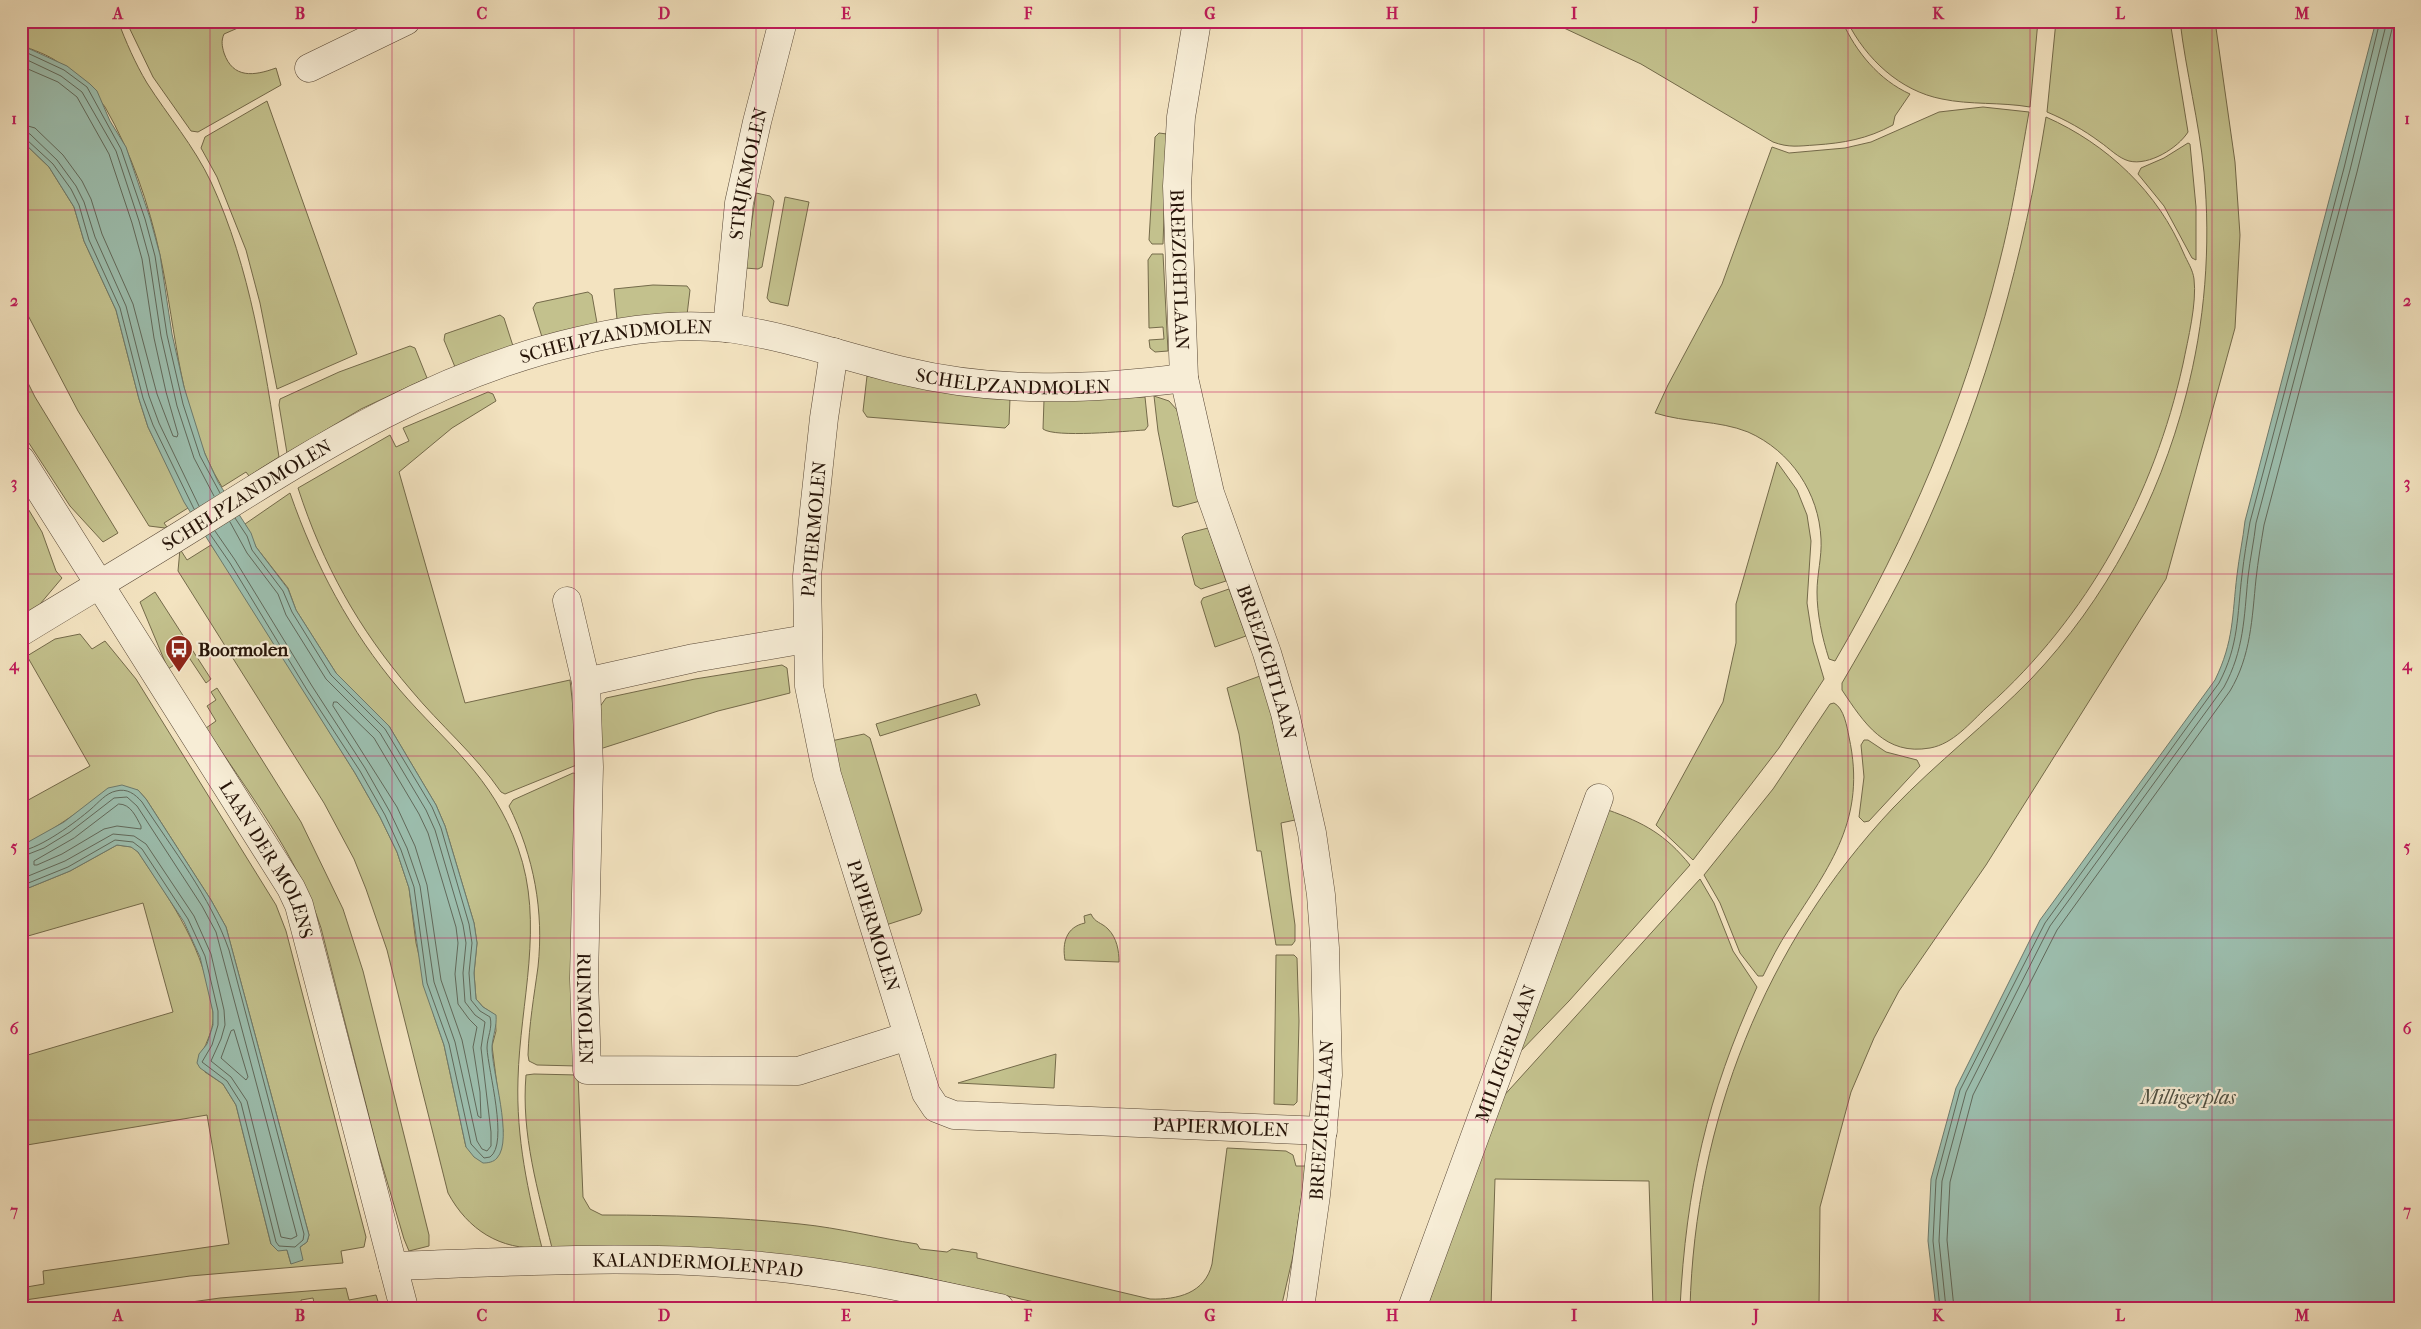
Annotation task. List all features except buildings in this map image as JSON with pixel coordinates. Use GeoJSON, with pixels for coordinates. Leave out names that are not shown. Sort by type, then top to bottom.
{"type":"FeatureCollection","features":[{"type":"Feature","properties":{"kind":"street"},"geometry":{"type":"LineString","coordinates":[[309,68],[406,21]]}},
{"type":"Feature","properties":{"kind":"street","name":"BREEZICHTLAAN"},"geometry":{"type":"LineString","coordinates":[[1197,21],[1181,117],[1177,186],[1184,378],[1210,493],[1267,653],[1285,713],[1312,833],[1321,896],[1325,948],[1328,1075],[1323,1131],[1300,1308]]}},
{"type":"Feature","properties":{"kind":"street","name":"STRIJKMOLEN"},"geometry":{"type":"LineString","coordinates":[[727,328],[739,203],[776,22]]}},
{"type":"Feature","properties":{"kind":"street","name":"SCHELPZANDMOLEN"},"geometry":{"type":"LineString","coordinates":[[99,584],[256,488],[400,405],[510,358],[607,334],[665,327],[727,328],[834,352],[906,372],[969,382],[1080,387],[1127,385],[1184,378]]}},
{"type":"Feature","properties":{"kind":"street","name":"PAPIERMOLEN"},"geometry":{"type":"LineString","coordinates":[[834,352],[828,379],[807,576],[806,639],[809,686],[827,775],[926,1093],[936,1108],[954,1115],[1323,1131]]}},
{"type":"Feature","properties":{"kind":"street","name":"LAAN DER MOLENS"},"geometry":{"type":"LineString","coordinates":[[21,460],[291,888],[299,906],[404,1308]]}},
{"type":"Feature","properties":{"kind":"street"},"geometry":{"type":"LineString","coordinates":[[21,632],[99,584]]}},
{"type":"Feature","properties":{"kind":"street","name":"RUNMOLEN"},"geometry":{"type":"LineString","coordinates":[[567,601],[586,682],[589,767],[584,960],[587,1070],[798,1071],[908,1036]]}},
{"type":"Feature","properties":{"kind":"street"},"geometry":{"type":"LineString","coordinates":[[586,682],[694,658],[806,639]]}},
{"type":"Feature","properties":{"kind":"street","name":"MILLIGERLAAN"},"geometry":{"type":"LineString","coordinates":[[1412,1308],[1599,798]]}},
{"type":"Feature","properties":{"kind":"street","name":"KALANDERMOLENPAD"},"geometry":{"type":"LineString","coordinates":[[393,1266],[528,1260],[652,1260],[738,1264],[836,1275],[1000,1308]]}},
{"type":"Feature","properties":{"kind":"shaded area"},"geometry":{"type":"Polygon","coordinates":[[[21,21],[118,21],[143,75],[189,144],[211,182],[225,215],[246,282],[268,387],[279,457],[249,476],[246,472],[222,487],[208,460],[197,432],[181,374],[156,236],[131,160],[114,124],[105,107],[64,67],[55,60],[21,45],[21,21]]]}},
{"type":"Feature","properties":{"kind":"shaded area"},"geometry":{"type":"Polygon","coordinates":[[[126,21],[246,21],[247,24],[224,34],[222,46],[228,61],[233,67],[245,73],[260,73],[276,68],[281,85],[198,132],[191,131],[153,77],[126,21]]]}},
{"type":"Feature","properties":{"kind":"shaded area"},"geometry":{"type":"Polygon","coordinates":[[[1549,21],[1711,21],[1719,26],[1722,21],[1842,21],[1854,44],[1870,64],[1888,81],[1910,94],[1895,116],[1893,125],[1874,134],[1836,143],[1799,146],[1784,145],[1773,142],[1641,64],[1549,21]]]}},
{"type":"Feature","properties":{"kind":"shaded area"},"geometry":{"type":"Polygon","coordinates":[[[1847,21],[2038,21],[2030,107],[1953,101],[1927,95],[1912,89],[1898,81],[1874,60],[1847,21]]]}},
{"type":"Feature","properties":{"kind":"shaded area"},"geometry":{"type":"Polygon","coordinates":[[[2056,21],[2170,21],[2188,132],[2183,138],[2170,150],[2154,158],[2137,162],[2129,161],[2117,155],[2081,129],[2047,112],[2056,21]]]}},
{"type":"Feature","properties":{"kind":"shaded area"},"geometry":{"type":"Polygon","coordinates":[[[2180,21],[2215,21],[2235,162],[2240,235],[2235,328],[2166,579],[1986,865],[1899,991],[1874,1038],[1851,1092],[1820,1207],[1819,1308],[1690,1308],[1695,1239],[1706,1171],[1723,1104],[1745,1039],[1774,977],[1808,917],[1848,861],[1893,808],[2031,679],[2083,616],[2106,582],[2126,547],[2161,473],[2175,434],[2193,368],[2205,284],[2207,228],[2204,172],[2180,21]]]}},
{"type":"Feature","properties":{"kind":"shaded area"},"geometry":{"type":"Polygon","coordinates":[[[267,101],[357,354],[277,389],[260,303],[246,250],[217,177],[201,148],[205,137],[267,101]]]}},
{"type":"Feature","properties":{"kind":"shaded area"},"geometry":{"type":"Polygon","coordinates":[[[1983,107],[2029,112],[2012,207],[1999,264],[1969,368],[1931,468],[1886,566],[1862,614],[1835,661],[1829,659],[1818,609],[1817,585],[1821,546],[1819,522],[1815,506],[1800,475],[1777,450],[1748,432],[1725,425],[1655,413],[1722,284],[1772,147],[1789,153],[1845,148],[1871,142],[1939,112],[1983,107]]]}},
{"type":"Feature","properties":{"kind":"shaded area"},"geometry":{"type":"Polygon","coordinates":[[[2046,117],[2090,141],[2128,172],[2160,210],[2173,231],[2191,269],[2195,289],[2183,364],[2170,413],[2154,460],[2135,506],[2112,551],[2086,593],[2056,634],[2023,672],[1968,726],[1954,737],[1938,746],[1930,748],[1914,749],[1900,747],[1888,742],[1868,725],[1842,690],[1842,683],[1899,582],[1929,519],[1968,422],[2001,322],[2014,272],[2037,169],[2046,117]]]}},
{"type":"Feature","properties":{"kind":"shaded area"},"geometry":{"type":"Polygon","coordinates":[[[1159,133],[1167,134],[1163,244],[1152,244],[1149,240],[1155,137],[1159,133]]]}},
{"type":"Feature","properties":{"kind":"shaded area"},"geometry":{"type":"Polygon","coordinates":[[[21,140],[49,167],[74,207],[84,241],[116,310],[148,427],[188,508],[164,523],[167,527],[165,528],[149,526],[78,411],[21,302],[21,140]]]}},
{"type":"Feature","properties":{"kind":"shaded area"},"geometry":{"type":"Polygon","coordinates":[[[2188,143],[2190,144],[2196,207],[2196,260],[2192,258],[2164,206],[2138,174],[2141,168],[2164,158],[2188,143]]]}},
{"type":"Feature","properties":{"kind":"shaded area"},"geometry":{"type":"Polygon","coordinates":[[[756,193],[770,196],[774,201],[762,267],[758,269],[745,268],[756,193]]]}},
{"type":"Feature","properties":{"kind":"shaded area"},"geometry":{"type":"Polygon","coordinates":[[[785,197],[809,202],[788,306],[770,302],[767,298],[785,197]]]}},
{"type":"Feature","properties":{"kind":"shaded area"},"geometry":{"type":"Polygon","coordinates":[[[1152,254],[1163,254],[1168,351],[1155,352],[1150,348],[1149,340],[1164,339],[1163,327],[1149,328],[1148,260],[1152,254]]]}},
{"type":"Feature","properties":{"kind":"shaded area"},"geometry":{"type":"Polygon","coordinates":[[[653,285],[687,286],[690,290],[687,315],[617,319],[614,289],[653,285]]]}},
{"type":"Feature","properties":{"kind":"shaded area"},"geometry":{"type":"Polygon","coordinates":[[[588,292],[592,295],[597,323],[542,337],[533,308],[536,303],[588,292]]]}},
{"type":"Feature","properties":{"kind":"shaded area"},"geometry":{"type":"Polygon","coordinates":[[[500,315],[504,318],[513,346],[455,367],[444,340],[445,334],[500,315]]]}},
{"type":"Feature","properties":{"kind":"shaded area"},"geometry":{"type":"Polygon","coordinates":[[[410,346],[415,348],[427,378],[361,409],[287,453],[279,405],[280,399],[339,372],[410,346]]]}},
{"type":"Feature","properties":{"kind":"shaded area"},"geometry":{"type":"Polygon","coordinates":[[[21,369],[35,397],[118,533],[103,542],[70,506],[21,431],[21,369]]]}},
{"type":"Feature","properties":{"kind":"shaded area"},"geometry":{"type":"Polygon","coordinates":[[[867,376],[945,391],[1010,398],[1009,424],[1005,428],[867,417],[863,411],[867,376]]]}},
{"type":"Feature","properties":{"kind":"shaded area"},"geometry":{"type":"Polygon","coordinates":[[[488,392],[493,394],[496,401],[452,428],[399,472],[465,703],[570,680],[579,764],[505,794],[501,792],[469,752],[422,703],[374,643],[344,595],[331,569],[298,488],[390,435],[396,447],[409,441],[403,428],[488,392]]]}},
{"type":"Feature","properties":{"kind":"shaded area"},"geometry":{"type":"Polygon","coordinates":[[[1154,396],[1169,401],[1177,410],[1200,501],[1178,507],[1173,506],[1158,431],[1154,396]]]}},
{"type":"Feature","properties":{"kind":"shaded area"},"geometry":{"type":"Polygon","coordinates":[[[1145,397],[1148,426],[1145,430],[1076,434],[1050,432],[1043,429],[1044,400],[1145,397]]]}},
{"type":"Feature","properties":{"kind":"shaded area"},"geometry":{"type":"Polygon","coordinates":[[[1777,462],[1797,490],[1807,515],[1811,541],[1807,603],[1813,642],[1824,679],[1779,748],[1693,860],[1656,825],[1723,702],[1736,643],[1736,604],[1777,462]]]}},
{"type":"Feature","properties":{"kind":"shaded area"},"geometry":{"type":"Polygon","coordinates":[[[290,493],[323,571],[365,644],[399,689],[482,780],[495,800],[518,848],[526,877],[530,905],[529,963],[518,1079],[519,1122],[524,1165],[542,1248],[512,1245],[487,1235],[465,1217],[448,1193],[387,950],[354,859],[324,803],[178,571],[180,549],[187,560],[211,545],[355,773],[397,852],[409,888],[416,943],[434,1016],[444,1045],[466,1147],[503,1132],[492,1046],[496,1031],[495,1015],[483,1007],[476,999],[474,973],[477,943],[474,923],[445,826],[436,805],[389,726],[336,673],[296,610],[288,588],[256,547],[245,524],[290,493]]]}},
{"type":"Feature","properties":{"kind":"shaded area"},"geometry":{"type":"Polygon","coordinates":[[[21,497],[42,532],[56,571],[62,578],[35,610],[21,619],[21,497]]]}},
{"type":"Feature","properties":{"kind":"shaded area"},"geometry":{"type":"Polygon","coordinates":[[[1208,528],[1226,581],[1201,589],[1195,585],[1182,537],[1185,534],[1208,528]]]}},
{"type":"Feature","properties":{"kind":"shaded area"},"geometry":{"type":"Polygon","coordinates":[[[1229,589],[1246,636],[1215,647],[1201,602],[1203,598],[1229,589]]]}},
{"type":"Feature","properties":{"kind":"shaded area"},"geometry":{"type":"Polygon","coordinates":[[[155,592],[211,679],[206,683],[188,656],[168,669],[140,602],[155,592]]]}},
{"type":"Feature","properties":{"kind":"shaded area"},"geometry":{"type":"Polygon","coordinates":[[[80,634],[92,649],[105,641],[136,679],[276,905],[286,931],[366,1237],[364,1247],[341,1251],[343,1263],[190,1276],[25,1300],[21,1298],[21,1288],[44,1284],[43,1271],[229,1244],[207,1115],[21,1146],[21,1057],[173,1012],[143,903],[21,938],[21,891],[70,871],[117,845],[132,847],[138,852],[186,928],[203,968],[213,1013],[212,1028],[203,1051],[205,1072],[223,1084],[236,1105],[271,1244],[287,1250],[291,1264],[300,1247],[307,1242],[309,1235],[226,927],[211,900],[146,799],[138,790],[87,806],[39,838],[21,846],[21,804],[90,766],[27,656],[55,639],[80,634]]]}},
{"type":"Feature","properties":{"kind":"shaded area"},"geometry":{"type":"Polygon","coordinates":[[[782,665],[787,668],[790,693],[718,711],[600,749],[594,715],[606,698],[695,679],[782,665]]]}},
{"type":"Feature","properties":{"kind":"shaded area"},"geometry":{"type":"Polygon","coordinates":[[[1260,676],[1270,709],[1295,820],[1281,823],[1295,925],[1295,941],[1292,945],[1276,945],[1261,851],[1257,851],[1239,734],[1227,688],[1260,676]]]}},
{"type":"Feature","properties":{"kind":"shaded area"},"geometry":{"type":"Polygon","coordinates":[[[217,688],[301,822],[343,909],[363,971],[429,1235],[429,1246],[409,1251],[404,1239],[376,1144],[321,928],[311,901],[299,875],[270,825],[206,728],[216,721],[207,706],[216,700],[211,692],[217,688]]]}},
{"type":"Feature","properties":{"kind":"shaded area"},"geometry":{"type":"Polygon","coordinates":[[[976,694],[980,705],[880,736],[876,724],[976,694]]]}},
{"type":"Feature","properties":{"kind":"shaded area"},"geometry":{"type":"Polygon","coordinates":[[[1834,703],[1840,709],[1844,718],[1853,766],[1853,793],[1849,817],[1831,862],[1782,940],[1763,976],[1758,976],[1740,953],[1720,903],[1704,875],[1773,789],[1830,704],[1834,703]]]}},
{"type":"Feature","properties":{"kind":"shaded area"},"geometry":{"type":"Polygon","coordinates":[[[864,734],[870,738],[922,910],[920,914],[886,925],[831,741],[864,734]]]}},
{"type":"Feature","properties":{"kind":"shaded area"},"geometry":{"type":"Polygon","coordinates":[[[1864,740],[1868,740],[1886,752],[1917,760],[1920,766],[1869,821],[1864,822],[1859,817],[1864,777],[1861,745],[1864,740]]]}},
{"type":"Feature","properties":{"kind":"shaded area"},"geometry":{"type":"Polygon","coordinates":[[[573,773],[580,775],[577,1066],[537,1065],[529,1061],[528,1055],[540,946],[538,905],[531,865],[518,825],[509,806],[513,800],[573,773]]]}},
{"type":"Feature","properties":{"kind":"shaded area"},"geometry":{"type":"Polygon","coordinates":[[[1608,810],[1643,825],[1663,837],[1690,865],[1569,1001],[1517,1055],[1608,810]]]}},
{"type":"Feature","properties":{"kind":"shaded area"},"geometry":{"type":"Polygon","coordinates":[[[1700,879],[1714,903],[1733,951],[1757,987],[1725,1066],[1702,1144],[1688,1223],[1680,1308],[1653,1308],[1649,1181],[1495,1179],[1491,1308],[1427,1308],[1461,1205],[1500,1100],[1700,879]]]}},
{"type":"Feature","properties":{"kind":"shaded area"},"geometry":{"type":"Polygon","coordinates":[[[1091,914],[1094,919],[1114,936],[1119,962],[1065,960],[1064,948],[1067,937],[1073,928],[1085,923],[1084,916],[1091,914]]]}},
{"type":"Feature","properties":{"kind":"shaded area"},"geometry":{"type":"Polygon","coordinates":[[[1276,955],[1294,955],[1297,958],[1299,1021],[1297,1102],[1294,1105],[1274,1104],[1276,955]]]}},
{"type":"Feature","properties":{"kind":"shaded area"},"geometry":{"type":"Polygon","coordinates":[[[1056,1054],[1054,1088],[958,1083],[1056,1054]]]}},
{"type":"Feature","properties":{"kind":"shaded area"},"geometry":{"type":"Polygon","coordinates":[[[526,1075],[578,1075],[583,1197],[590,1209],[602,1215],[726,1218],[830,1228],[917,1244],[920,1249],[947,1252],[952,1249],[977,1253],[977,1258],[1150,1299],[1171,1298],[1189,1293],[1203,1282],[1208,1274],[1212,1264],[1227,1148],[1286,1151],[1293,1155],[1296,1166],[1306,1166],[1293,1256],[1281,1308],[1061,1308],[914,1275],[793,1256],[682,1248],[552,1248],[528,1141],[525,1097],[526,1075]]]}},
{"type":"Feature","properties":{"kind":"shaded area"},"geometry":{"type":"Polygon","coordinates":[[[346,1288],[349,1300],[376,1295],[380,1308],[315,1308],[313,1298],[301,1300],[302,1308],[148,1308],[220,1298],[346,1288]]]}},
{"type":"Feature","properties":{"kind":"water","name":"Milligerplas"},"geometry":{"type":"Polygon","coordinates":[[[2376,21],[2400,21],[2400,1308],[1936,1308],[1928,1241],[1931,1179],[1956,1088],[2040,920],[2215,680],[2226,653],[2245,521],[2376,21]]]}},
{"type":"Feature","properties":{"kind":"water"},"geometry":{"type":"Polygon","coordinates":[[[21,45],[67,66],[97,91],[110,121],[126,147],[150,218],[160,255],[172,334],[184,387],[205,454],[218,482],[251,533],[256,547],[288,589],[296,610],[336,673],[389,726],[436,805],[445,826],[474,923],[477,943],[474,973],[476,999],[483,1007],[496,1015],[492,1046],[503,1121],[503,1136],[502,1149],[493,1161],[483,1163],[474,1157],[466,1147],[444,1045],[423,985],[409,888],[397,852],[355,773],[184,502],[148,427],[116,310],[84,241],[74,207],[49,167],[21,140],[21,45]]]}},
{"type":"Feature","properties":{"kind":"water"},"geometry":{"type":"Polygon","coordinates":[[[122,785],[138,790],[146,799],[211,900],[226,927],[309,1235],[307,1242],[300,1247],[303,1260],[291,1264],[287,1250],[278,1251],[271,1244],[236,1105],[223,1084],[200,1068],[197,1063],[199,1054],[207,1044],[213,1025],[213,1012],[200,957],[184,922],[138,852],[131,847],[117,845],[70,871],[21,891],[21,846],[64,822],[108,788],[122,785]]]}},
{"type":"Feature","properties":{"kind":"place","name":"Boormolen"},"geometry":{"type":"Point","coordinates":[179,673]}}]}
